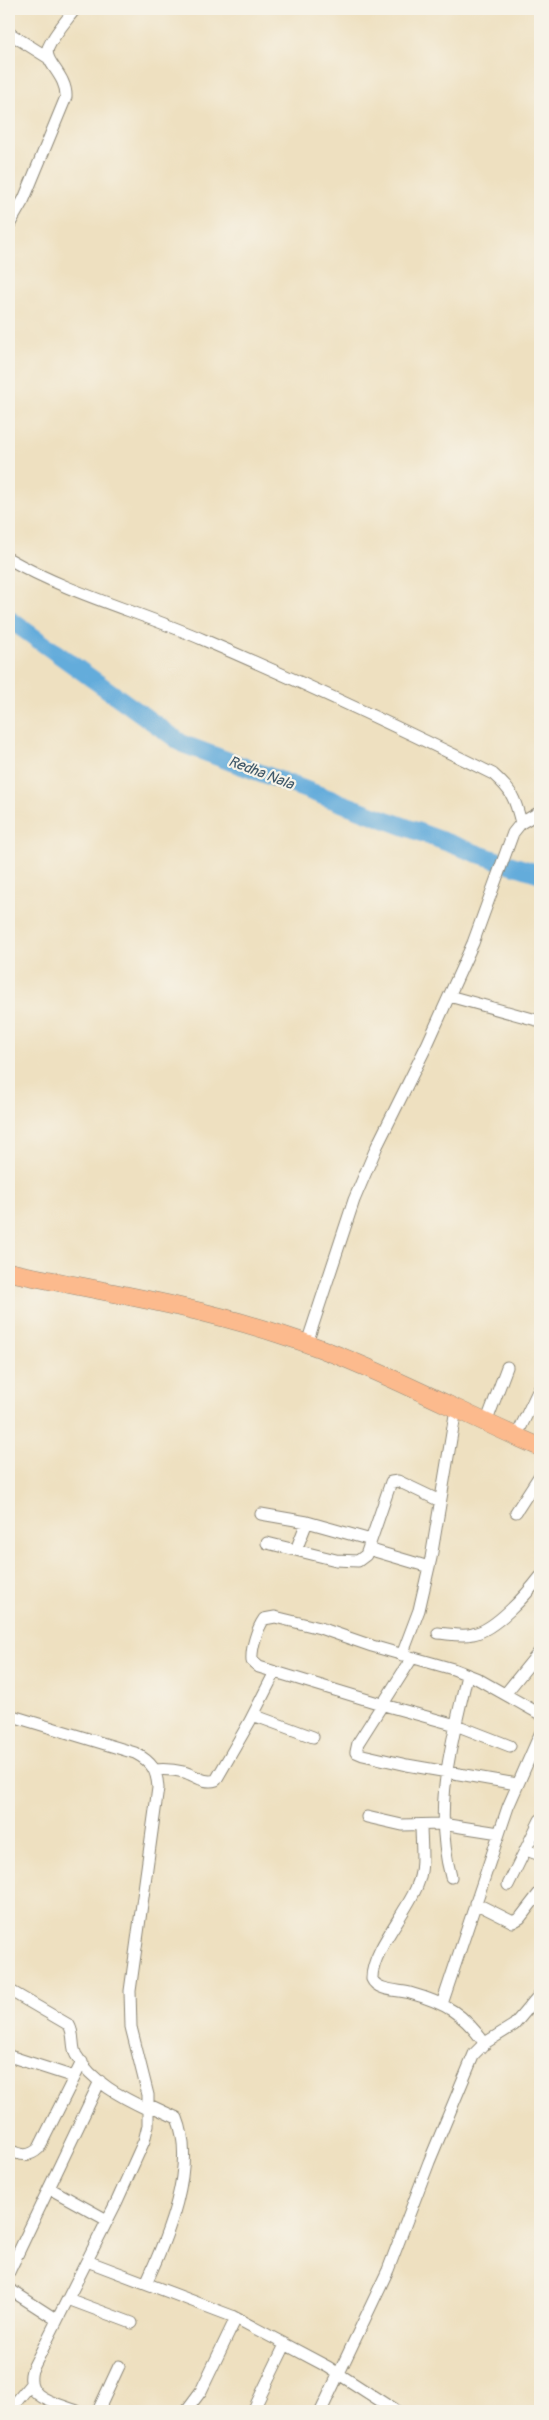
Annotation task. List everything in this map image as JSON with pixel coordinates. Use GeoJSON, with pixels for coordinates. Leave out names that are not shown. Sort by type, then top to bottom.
{"type":"FeatureCollection","features":[{"type":"Feature","properties":{"kind":"highway"},"geometry":{"type":"LineString","coordinates":[[9,1272],[221,1318],[307,1343],[540,1447]]}},
{"type":"Feature","properties":{"kind":"street"},"geometry":{"type":"LineString","coordinates":[[47,57],[48,47],[75,9]]}},
{"type":"Feature","properties":{"kind":"street"},"geometry":{"type":"LineString","coordinates":[[9,33],[47,57],[65,83],[66,97],[24,199],[9,224]]}},
{"type":"Feature","properties":{"kind":"street"},"geometry":{"type":"LineString","coordinates":[[9,559],[49,579],[234,653],[370,714],[493,774],[510,789],[516,800],[521,823]]}},
{"type":"Feature","properties":{"kind":"street"},"geometry":{"type":"LineString","coordinates":[[307,1343],[358,1191],[377,1146],[473,944],[513,833],[521,823],[540,812]]}},
{"type":"Feature","properties":{"kind":"street"},"geometry":{"type":"LineString","coordinates":[[449,996],[540,1021]]}},
{"type":"Feature","properties":{"kind":"street"},"geometry":{"type":"LineString","coordinates":[[486,1423],[507,1367]]}},
{"type":"Feature","properties":{"kind":"street"},"geometry":{"type":"LineString","coordinates":[[516,1437],[540,1387]]}},
{"type":"Feature","properties":{"kind":"street"},"geometry":{"type":"LineString","coordinates":[[456,1409],[429,1567],[407,1656],[382,1705],[358,1743],[356,1752],[363,1756],[407,1765],[517,1784]]}},
{"type":"Feature","properties":{"kind":"street"},"geometry":{"type":"LineString","coordinates":[[516,1512],[540,1475]]}},
{"type":"Feature","properties":{"kind":"street"},"geometry":{"type":"LineString","coordinates":[[267,1544],[350,1562],[363,1559],[391,1482],[398,1481],[440,1501]]}},
{"type":"Feature","properties":{"kind":"street"},"geometry":{"type":"LineString","coordinates":[[260,1514],[307,1522],[429,1567]]}},
{"type":"Feature","properties":{"kind":"street"},"geometry":{"type":"LineString","coordinates":[[296,1550],[307,1522]]}},
{"type":"Feature","properties":{"kind":"street"},"geometry":{"type":"LineString","coordinates":[[438,1633],[463,1636],[489,1628],[526,1594],[540,1577]]}},
{"type":"Feature","properties":{"kind":"street"},"geometry":{"type":"LineString","coordinates":[[510,1746],[456,1725],[382,1705],[259,1667],[252,1660],[260,1625],[268,1617],[320,1628],[467,1675],[506,1693],[540,1714]]}},
{"type":"Feature","properties":{"kind":"street"},"geometry":{"type":"LineString","coordinates":[[506,1693],[540,1651]]}},
{"type":"Feature","properties":{"kind":"street"},"geometry":{"type":"LineString","coordinates":[[155,1770],[174,1770],[186,1772],[205,1781],[216,1780],[254,1714],[275,1672]]}},
{"type":"Feature","properties":{"kind":"street"},"geometry":{"type":"LineString","coordinates":[[452,1877],[445,1855],[442,1824],[446,1772],[467,1675]]}},
{"type":"Feature","properties":{"kind":"street"},"geometry":{"type":"LineString","coordinates":[[254,1714],[313,1737]]}},
{"type":"Feature","properties":{"kind":"street"},"geometry":{"type":"LineString","coordinates":[[9,1715],[135,1753],[147,1759],[155,1770],[158,1788],[130,1991],[131,2027],[149,2108],[144,2141],[32,2370],[30,2385],[9,2411]]}},
{"type":"Feature","properties":{"kind":"street"},"geometry":{"type":"LineString","coordinates":[[442,2004],[499,1833],[517,1784],[540,1734]]}},
{"type":"Feature","properties":{"kind":"street"},"geometry":{"type":"LineString","coordinates":[[367,1817],[402,1825],[442,1824],[499,1833]]}},
{"type":"Feature","properties":{"kind":"street"},"geometry":{"type":"LineString","coordinates":[[508,1884],[540,1820]]}},
{"type":"Feature","properties":{"kind":"street"},"geometry":{"type":"LineString","coordinates":[[420,1825],[420,1877],[412,1898],[386,1942],[373,1970],[372,1979],[378,1986],[412,1994],[442,2004],[467,2020],[485,2044]]}},
{"type":"Feature","properties":{"kind":"street"},"geometry":{"type":"LineString","coordinates":[[526,1850],[540,1856]]}},
{"type":"Feature","properties":{"kind":"street"},"geometry":{"type":"LineString","coordinates":[[475,1903],[513,1922],[520,1918],[540,1892]]}},
{"type":"Feature","properties":{"kind":"street"},"geometry":{"type":"LineString","coordinates":[[9,1990],[69,2025],[73,2035],[74,2050],[82,2062],[100,2081],[122,2098],[177,2118],[181,2130],[183,2171],[167,2232],[146,2283]]}},
{"type":"Feature","properties":{"kind":"street"},"geometry":{"type":"LineString","coordinates":[[321,2411],[388,2270],[429,2162],[471,2062],[478,2049],[514,2026],[540,1994]]}},
{"type":"Feature","properties":{"kind":"street"},"geometry":{"type":"LineString","coordinates":[[9,2056],[74,2077]]}},
{"type":"Feature","properties":{"kind":"street"},"geometry":{"type":"LineString","coordinates":[[9,2150],[22,2155],[30,2155],[39,2148],[82,2062]]}},
{"type":"Feature","properties":{"kind":"street"},"geometry":{"type":"LineString","coordinates":[[9,2272],[100,2081]]}},
{"type":"Feature","properties":{"kind":"street"},"geometry":{"type":"LineString","coordinates":[[49,2188],[107,2220]]}},
{"type":"Feature","properties":{"kind":"street"},"geometry":{"type":"LineString","coordinates":[[87,2260],[215,2308],[236,2318],[339,2374],[396,2411]]}},
{"type":"Feature","properties":{"kind":"street"},"geometry":{"type":"LineString","coordinates":[[9,2289],[57,2320]]}},
{"type":"Feature","properties":{"kind":"street"},"geometry":{"type":"LineString","coordinates":[[68,2299],[132,2323]]}},
{"type":"Feature","properties":{"kind":"street"},"geometry":{"type":"LineString","coordinates":[[186,2411],[202,2391],[236,2318]]}},
{"type":"Feature","properties":{"kind":"street"},"geometry":{"type":"LineString","coordinates":[[253,2411],[285,2345]]}},
{"type":"Feature","properties":{"kind":"street"},"geometry":{"type":"LineString","coordinates":[[98,2411],[119,2366]]}},
{"type":"Feature","properties":{"kind":"street"},"geometry":{"type":"LineString","coordinates":[[30,2385],[37,2394],[70,2410]]}},
{"type":"Feature","properties":{"kind":"waterway","name":"Redha Nala"},"geometry":{"type":"LineString","coordinates":[[9,619],[183,744],[478,854],[540,874]]}}]}
